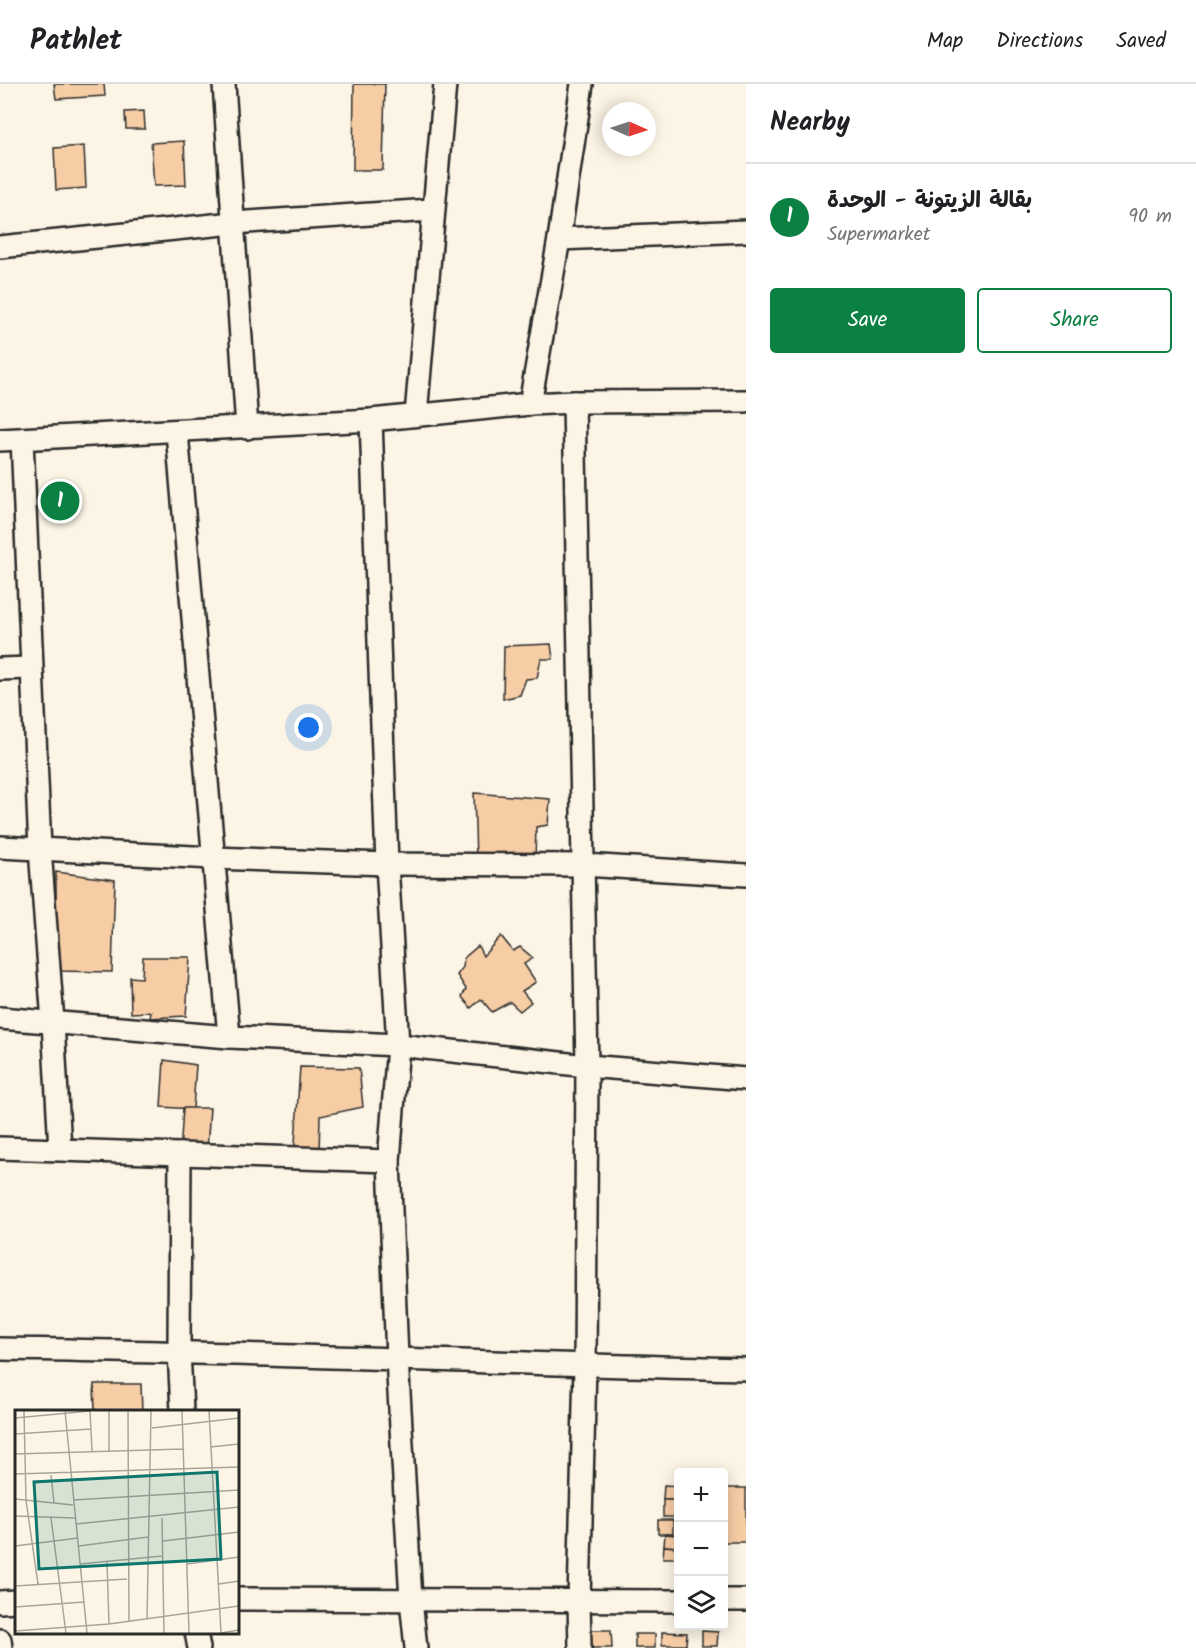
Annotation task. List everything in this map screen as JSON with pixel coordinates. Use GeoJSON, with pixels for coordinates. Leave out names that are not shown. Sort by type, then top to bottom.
{"type":"FeatureCollection","features":[{"type":"Feature","properties":{"kind":"street"},"geometry":{"type":"LineString","coordinates":[[225,84],[247,428]]}},
{"type":"Feature","properties":{"kind":"street"},"geometry":{"type":"LineString","coordinates":[[416,415],[432,210],[445,84]]}},
{"type":"Feature","properties":{"kind":"street"},"geometry":{"type":"LineString","coordinates":[[530,404],[559,239],[582,84]]}},
{"type":"Feature","properties":{"kind":"street"},"geometry":{"type":"LineString","coordinates":[[0,248],[233,223],[432,210]]}},
{"type":"Feature","properties":{"kind":"street"},"geometry":{"type":"LineString","coordinates":[[559,239],[746,231]]}},
{"type":"Feature","properties":{"kind":"street"},"geometry":{"type":"LineString","coordinates":[[0,440],[371,420],[530,404],[746,401]]}},
{"type":"Feature","properties":{"kind":"street"},"geometry":{"type":"LineString","coordinates":[[574,402],[587,1066],[580,1648]]}},
{"type":"Feature","properties":{"kind":"street"},"geometry":{"type":"LineString","coordinates":[[371,420],[387,864],[398,1045],[389,1161],[397,1358],[411,1600],[417,1648]]}},
{"type":"Feature","properties":{"kind":"street"},"geometry":{"type":"LineString","coordinates":[[177,432],[229,1036]]}},
{"type":"Feature","properties":{"kind":"street"},"geometry":{"type":"LineString","coordinates":[[22,439],[40,849],[60,1149]]}},
{"type":"Feature","properties":{"kind":"street"},"geometry":{"type":"LineString","coordinates":[[0,669],[31,668]]}},
{"type":"Feature","properties":{"kind":"street"},"geometry":{"type":"LineString","coordinates":[[0,847],[387,864],[584,865],[746,875]]}},
{"type":"Feature","properties":{"kind":"street"},"geometry":{"type":"LineString","coordinates":[[0,1018],[229,1036],[398,1045],[587,1066],[746,1079]]}},
{"type":"Feature","properties":{"kind":"street"},"geometry":{"type":"LineString","coordinates":[[0,1148],[389,1161]]}},
{"type":"Feature","properties":{"kind":"street"},"geometry":{"type":"LineString","coordinates":[[180,1154],[179,1351],[182,1410]]}},
{"type":"Feature","properties":{"kind":"street"},"geometry":{"type":"LineString","coordinates":[[0,1349],[179,1351],[585,1366],[746,1369]]}},
{"type":"Feature","properties":{"kind":"street"},"geometry":{"type":"LineString","coordinates":[[238,1599],[674,1601]]}},
{"type":"Feature","properties":{"kind":"street"},"geometry":{"type":"LineString","coordinates":[[728,1600],[746,1600]]}},
{"type":"Feature","properties":{"kind":"street"},"geometry":{"type":"LineString","coordinates":[[0,1602],[15,1601]]}},
{"type":"Feature","properties":{"kind":"street"},"geometry":{"type":"LineString","coordinates":[[196,1633],[199,1648]]}},
{"type":"Feature","properties":{"kind":"street"},"geometry":{"type":"LineString","coordinates":[[0,1640],[1,1648]]}},
{"type":"Feature","properties":{"kind":"building"},"geometry":{"type":"Polygon","coordinates":[[[54,84],[104,84],[105,96],[56,99],[54,84]]]}},
{"type":"Feature","properties":{"kind":"building"},"geometry":{"type":"Polygon","coordinates":[[[354,84],[385,84],[383,170],[353,170],[354,84]]]}},
{"type":"Feature","properties":{"kind":"building"},"geometry":{"type":"Polygon","coordinates":[[[144,111],[145,129],[126,129],[125,112],[144,111]]]}},
{"type":"Feature","properties":{"kind":"building"},"geometry":{"type":"Polygon","coordinates":[[[184,141],[186,185],[154,186],[151,143],[184,141]]]}},
{"type":"Feature","properties":{"kind":"building"},"geometry":{"type":"Polygon","coordinates":[[[84,146],[86,188],[56,190],[54,148],[84,146]]]}},
{"type":"Feature","properties":{"kind":"building"},"geometry":{"type":"Polygon","coordinates":[[[551,644],[553,659],[541,659],[537,678],[526,679],[520,695],[503,699],[504,646],[551,644]]]}},
{"type":"Feature","properties":{"kind":"building"},"geometry":{"type":"Polygon","coordinates":[[[474,793],[550,799],[548,825],[536,827],[535,861],[476,860],[474,793]]]}},
{"type":"Feature","properties":{"kind":"building"},"geometry":{"type":"Polygon","coordinates":[[[56,872],[115,880],[112,972],[56,971],[56,872]]]}},
{"type":"Feature","properties":{"kind":"building"},"geometry":{"type":"Polygon","coordinates":[[[501,936],[513,951],[520,947],[533,958],[524,964],[536,982],[522,991],[531,1002],[520,1011],[510,1002],[492,1012],[481,999],[471,1008],[462,997],[466,989],[457,975],[463,967],[464,958],[478,946],[483,956],[501,936]]]}},
{"type":"Feature","properties":{"kind":"building"},"geometry":{"type":"Polygon","coordinates":[[[143,957],[190,957],[186,1016],[150,1018],[151,1012],[131,1013],[130,977],[142,978],[143,957]]]}},
{"type":"Feature","properties":{"kind":"building"},"geometry":{"type":"Polygon","coordinates":[[[164,1060],[196,1065],[193,1109],[161,1107],[164,1060]]]}},
{"type":"Feature","properties":{"kind":"building"},"geometry":{"type":"Polygon","coordinates":[[[300,1067],[359,1068],[363,1107],[320,1116],[319,1154],[294,1158],[300,1067]]]}},
{"type":"Feature","properties":{"kind":"building"},"geometry":{"type":"Polygon","coordinates":[[[183,1108],[210,1108],[207,1149],[180,1154],[183,1108]]]}},
{"type":"Feature","properties":{"kind":"building"},"geometry":{"type":"Polygon","coordinates":[[[94,1384],[141,1384],[142,1410],[95,1410],[94,1384]]]}},
{"type":"Feature","properties":{"kind":"building"},"geometry":{"type":"Polygon","coordinates":[[[664,1485],[674,1486],[674,1500],[663,1500],[664,1485]]]}},
{"type":"Feature","properties":{"kind":"building"},"geometry":{"type":"Polygon","coordinates":[[[728,1488],[746,1488],[746,1542],[728,1542],[728,1488]]]}},
{"type":"Feature","properties":{"kind":"building"},"geometry":{"type":"Polygon","coordinates":[[[663,1500],[674,1500],[674,1517],[663,1517],[663,1500]]]}},
{"type":"Feature","properties":{"kind":"building"},"geometry":{"type":"Polygon","coordinates":[[[658,1520],[673,1520],[673,1534],[658,1534],[658,1520]]]}},
{"type":"Feature","properties":{"kind":"building"},"geometry":{"type":"Polygon","coordinates":[[[665,1534],[674,1535],[674,1547],[664,1546],[665,1534]]]}},
{"type":"Feature","properties":{"kind":"building"},"geometry":{"type":"Polygon","coordinates":[[[664,1546],[674,1547],[674,1558],[663,1558],[664,1546]]]}},
{"type":"Feature","properties":{"kind":"building"},"geometry":{"type":"Polygon","coordinates":[[[584,1630],[611,1630],[612,1648],[584,1648],[584,1630]]]}},
{"type":"Feature","properties":{"kind":"building"},"geometry":{"type":"Polygon","coordinates":[[[702,1631],[718,1632],[717,1646],[702,1646],[702,1631]]]}},
{"type":"Feature","properties":{"kind":"building"},"geometry":{"type":"Polygon","coordinates":[[[662,1632],[687,1633],[686,1645],[662,1645],[662,1632]]]}},
{"type":"Feature","properties":{"kind":"building"},"geometry":{"type":"Polygon","coordinates":[[[635,1634],[655,1634],[655,1648],[635,1648],[635,1634]]]}},
{"type":"Feature","properties":{"kind":"place","name":"بقالة الزيتونة - الوحدة"},"geometry":{"type":"Point","coordinates":[60,501]}}]}
